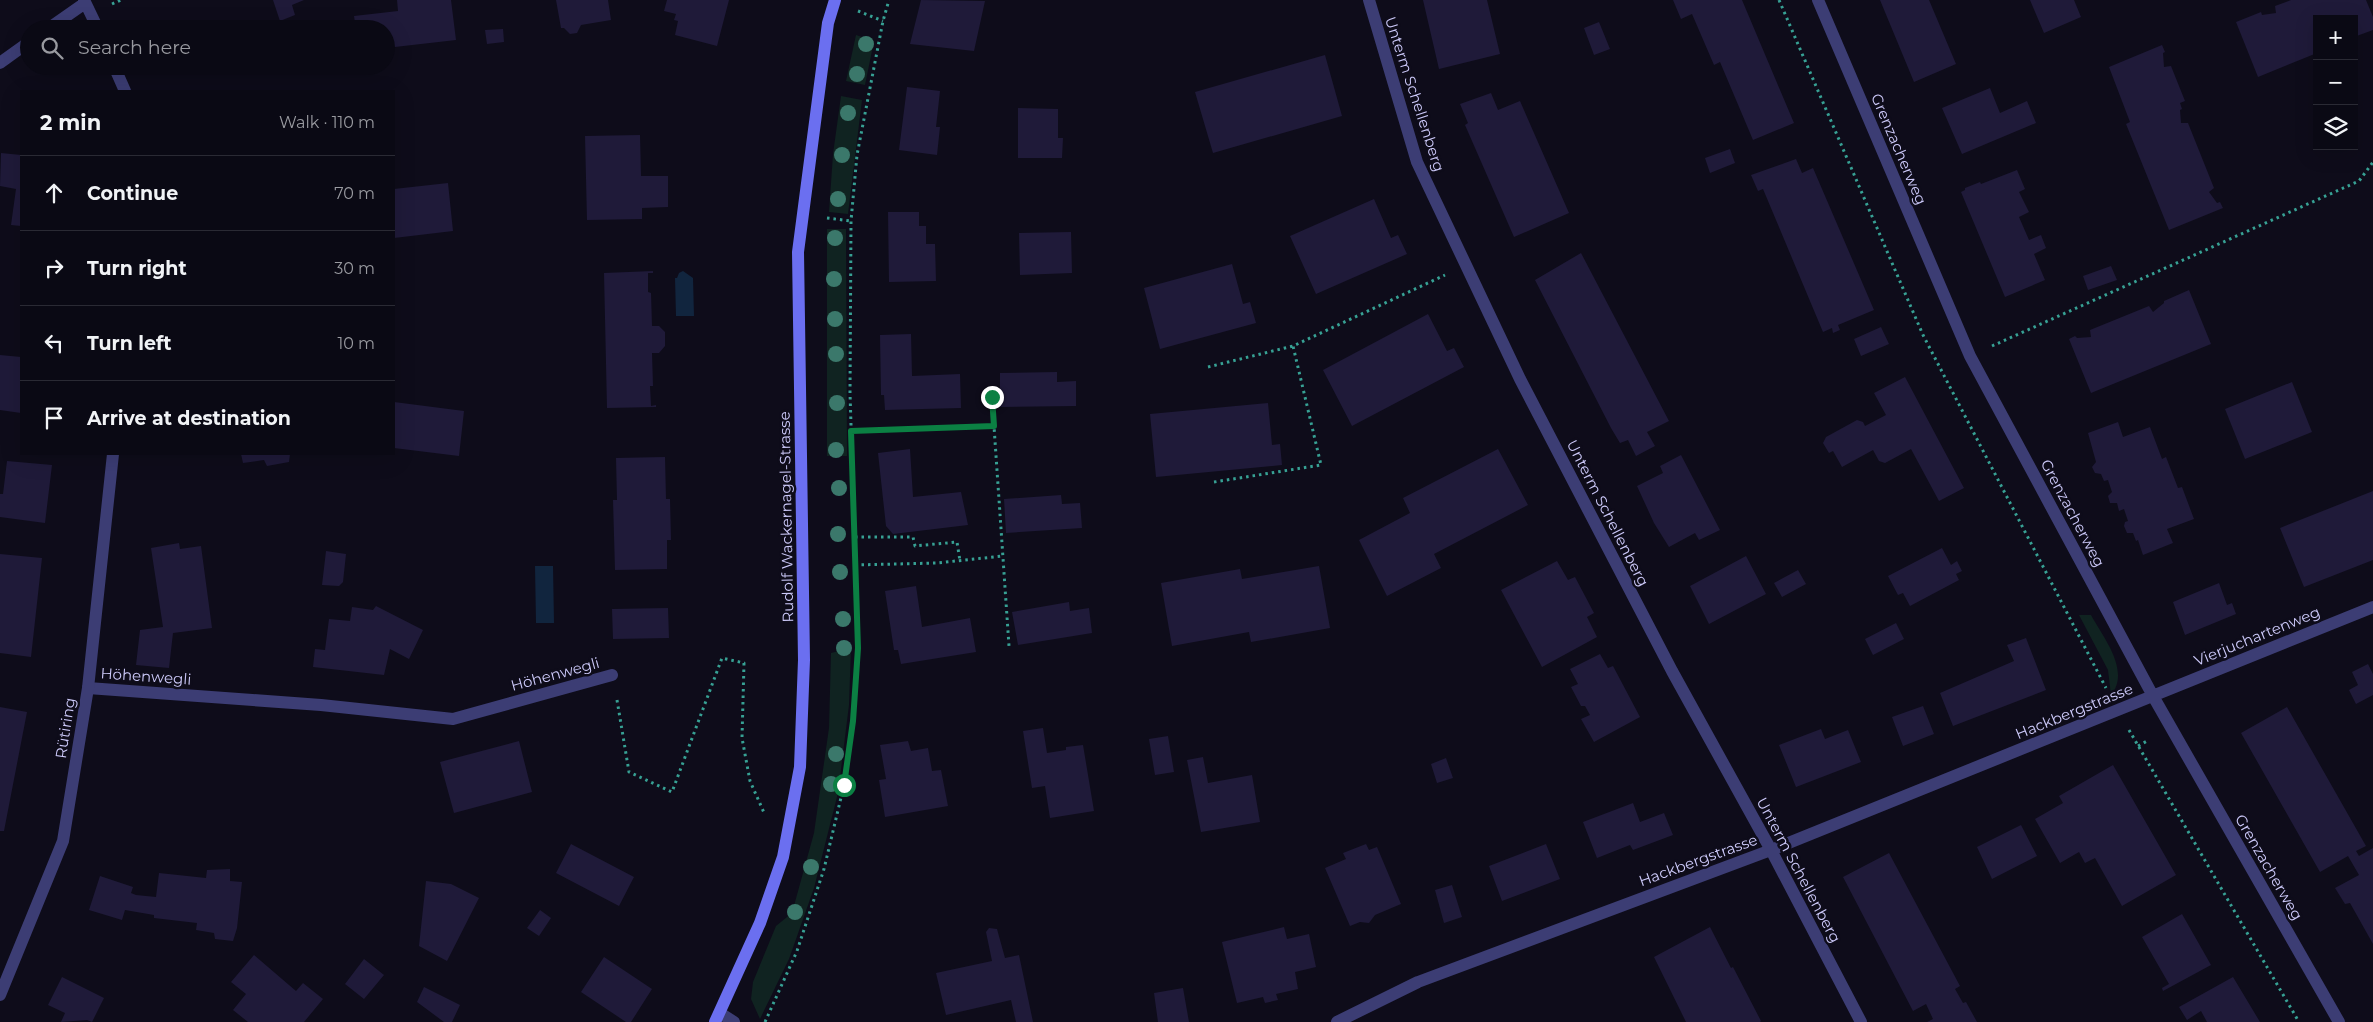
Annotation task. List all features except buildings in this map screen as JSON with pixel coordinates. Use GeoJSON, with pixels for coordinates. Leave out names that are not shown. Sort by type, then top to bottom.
{"type":"FeatureCollection","features":[{"type":"Feature","properties":{"kind":"street","name":"Rudolf Wackernagel-Strasse"},"geometry":{"type":"LineString","coordinates":[[718,1018],[760,923],[783,857],[800,767],[804,660],[798,252],[828,24],[835,0]]}},
{"type":"Feature","properties":{"kind":"street","name":"Unterm Schellenberg"},"geometry":{"type":"LineString","coordinates":[[1369,0],[1417,162],[1466,266],[1524,386],[1672,671],[1771,850],[1861,1022]]}},
{"type":"Feature","properties":{"kind":"street","name":"Grenzacherweg"},"geometry":{"type":"LineString","coordinates":[[1818,0],[1970,356],[2153,696],[2339,1022]]}},
{"type":"Feature","properties":{"kind":"street"},"geometry":{"type":"LineString","coordinates":[[60,20],[84,1],[94,20]]}},
{"type":"Feature","properties":{"kind":"street"},"geometry":{"type":"LineString","coordinates":[[0,63],[20,49]]}},
{"type":"Feature","properties":{"kind":"street"},"geometry":{"type":"LineString","coordinates":[[118,75],[125,90]]}},
{"type":"Feature","properties":{"kind":"street","name":"Rütiring"},"geometry":{"type":"LineString","coordinates":[[0,995],[64,841],[88,688],[113,455]]}},
{"type":"Feature","properties":{"kind":"street","name":"Vierjuchartenweg"},"geometry":{"type":"LineString","coordinates":[[2153,696],[2373,607]]}},
{"type":"Feature","properties":{"kind":"street","name":"Höhenwegli"},"geometry":{"type":"LineString","coordinates":[[88,688],[321,705],[453,719],[612,676]]}},
{"type":"Feature","properties":{"kind":"street","name":"Hackbergstrasse"},"geometry":{"type":"LineString","coordinates":[[1337,1022],[1418,982],[1771,850],[2153,696]]}},
{"type":"Feature","properties":{"kind":"street"},"geometry":{"type":"LineString","coordinates":[[718,1018],[734,1022]]}},
{"type":"Feature","properties":{"kind":"path"},"geometry":{"type":"LineString","coordinates":[[765,1022],[797,951],[824,868],[844,785],[853,721],[858,648],[851,431],[851,221],[857,155],[879,39],[889,0]]}},
{"type":"Feature","properties":{"kind":"path"},"geometry":{"type":"LineString","coordinates":[[1779,0],[1923,335],[2118,711],[2300,1022]]}},
{"type":"Feature","properties":{"kind":"path"},"geometry":{"type":"LineString","coordinates":[[1970,356],[2359,181],[2373,162]]}},
{"type":"Feature","properties":{"kind":"path"},"geometry":{"type":"LineString","coordinates":[[1208,367],[1293,346],[1466,266]]}},
{"type":"Feature","properties":{"kind":"path"},"geometry":{"type":"LineString","coordinates":[[1214,482],[1321,466],[1293,346]]}},
{"type":"Feature","properties":{"kind":"path"},"geometry":{"type":"LineString","coordinates":[[992,397],[1009,646]]}},
{"type":"Feature","properties":{"kind":"path"},"geometry":{"type":"LineString","coordinates":[[851,431],[994,426]]}},
{"type":"Feature","properties":{"kind":"path"},"geometry":{"type":"LineString","coordinates":[[854,537],[913,537],[915,546],[958,542],[960,561]]}},
{"type":"Feature","properties":{"kind":"path"},"geometry":{"type":"LineString","coordinates":[[855,565],[960,561],[1003,556]]}},
{"type":"Feature","properties":{"kind":"path","name":"Höhenwegli"},"geometry":{"type":"LineString","coordinates":[[612,676],[629,772],[672,792],[722,658],[744,663],[742,738],[750,781],[783,857]]}},
{"type":"Feature","properties":{"kind":"green space"},"geometry":{"type":"Polygon","coordinates":[[[856,35],[874,41],[865,85],[846,81],[856,35]]]}},
{"type":"Feature","properties":{"kind":"green space"},"geometry":{"type":"Polygon","coordinates":[[[841,96],[862,100],[848,214],[829,212],[833,154],[841,96]]]}},
{"type":"Feature","properties":{"kind":"green space"},"geometry":{"type":"Polygon","coordinates":[[[827,229],[846,229],[847,456],[827,456],[827,229]]]}},
{"type":"Feature","properties":{"kind":"green space"},"geometry":{"type":"Polygon","coordinates":[[[2079,615],[2091,615],[2113,654],[2118,675],[2116,686],[2111,695],[2108,670],[2079,615]]]}},
{"type":"Feature","properties":{"kind":"green space"},"geometry":{"type":"Polygon","coordinates":[[[851,648],[849,705],[838,793],[814,888],[789,959],[760,1019],[751,999],[753,982],[776,926],[792,913],[814,833],[829,728],[831,653],[851,648]]]}},
{"type":"Feature","properties":{"kind":"water"},"geometry":{"type":"Polygon","coordinates":[[[683,271],[693,278],[694,316],[676,316],[675,278],[683,271]]]}},
{"type":"Feature","properties":{"kind":"water"},"geometry":{"type":"Polygon","coordinates":[[[535,566],[553,566],[554,623],[536,623],[535,566]]]}},
{"type":"Feature","properties":{"kind":"route"},"geometry":{"type":"LineString","coordinates":[[844,785],[853,721],[858,648],[851,431],[951,426],[994,426],[992,397]]}}]}
